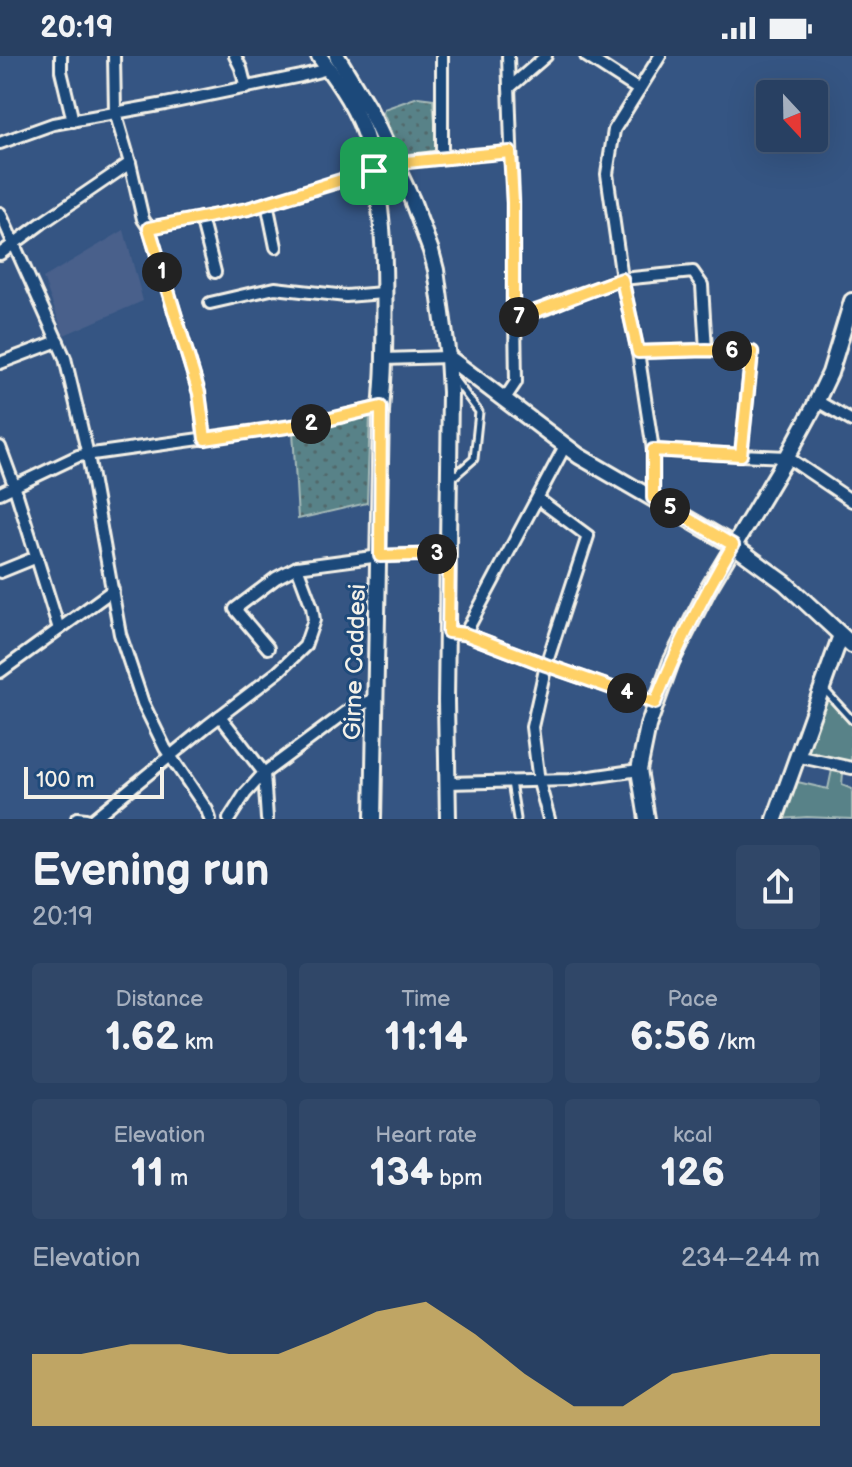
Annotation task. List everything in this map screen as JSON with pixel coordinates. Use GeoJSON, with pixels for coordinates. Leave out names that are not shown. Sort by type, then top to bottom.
{"type":"FeatureCollection","features":[{"type":"Feature","properties":{"kind":"street"},"geometry":{"type":"LineString","coordinates":[[61,56],[61,71],[73,121]]}},
{"type":"Feature","properties":{"kind":"street"},"geometry":{"type":"LineString","coordinates":[[114,56],[115,112],[143,219],[149,228],[199,393],[205,439]]}},
{"type":"Feature","properties":{"kind":"street"},"geometry":{"type":"LineString","coordinates":[[235,56],[246,88]]}},
{"type":"Feature","properties":{"kind":"street","name":"Girne Caddesi"},"geometry":{"type":"LineString","coordinates":[[319,56],[357,117],[368,144],[382,221],[384,359],[373,819]]}},
{"type":"Feature","properties":{"kind":"street"},"geometry":{"type":"LineString","coordinates":[[337,56],[363,96],[396,163],[436,270],[449,373],[448,819]]}},
{"type":"Feature","properties":{"kind":"street"},"geometry":{"type":"LineString","coordinates":[[442,56],[442,157]]}},
{"type":"Feature","properties":{"kind":"street"},"geometry":{"type":"LineString","coordinates":[[504,400],[516,382],[508,56]]}},
{"type":"Feature","properties":{"kind":"street"},"geometry":{"type":"LineString","coordinates":[[509,88],[546,56]]}},
{"type":"Feature","properties":{"kind":"street"},"geometry":{"type":"LineString","coordinates":[[586,56],[639,90]]}},
{"type":"Feature","properties":{"kind":"street"},"geometry":{"type":"LineString","coordinates":[[653,498],[653,450],[638,352],[622,279],[607,174],[614,130],[660,56]]}},
{"type":"Feature","properties":{"kind":"street"},"geometry":{"type":"LineString","coordinates":[[0,143],[53,124],[246,88],[328,69]]}},
{"type":"Feature","properties":{"kind":"street"},"geometry":{"type":"LineString","coordinates":[[149,228],[248,209],[396,163],[510,152]]}},
{"type":"Feature","properties":{"kind":"street"},"geometry":{"type":"LineString","coordinates":[[0,254],[130,163]]}},
{"type":"Feature","properties":{"kind":"street"},"geometry":{"type":"LineString","coordinates":[[267,203],[276,247]]}},
{"type":"Feature","properties":{"kind":"street"},"geometry":{"type":"LineString","coordinates":[[0,213],[65,358],[88,455],[120,634],[143,703],[210,819]]}},
{"type":"Feature","properties":{"kind":"street"},"geometry":{"type":"LineString","coordinates":[[201,218],[215,272]]}},
{"type":"Feature","properties":{"kind":"street"},"geometry":{"type":"LineString","coordinates":[[515,318],[622,279],[693,272],[702,285],[706,350]]}},
{"type":"Feature","properties":{"kind":"street"},"geometry":{"type":"LineString","coordinates":[[210,303],[275,288],[346,296],[383,293]]}},
{"type":"Feature","properties":{"kind":"street"},"geometry":{"type":"LineString","coordinates":[[647,819],[639,770],[655,703],[687,627],[817,401],[830,373],[852,301]]}},
{"type":"Feature","properties":{"kind":"street"},"geometry":{"type":"LineString","coordinates":[[0,363],[58,341]]}},
{"type":"Feature","properties":{"kind":"street"},"geometry":{"type":"LineString","coordinates":[[638,352],[752,352],[741,455]]}},
{"type":"Feature","properties":{"kind":"street"},"geometry":{"type":"LineString","coordinates":[[384,359],[448,357],[565,446],[733,545],[785,583],[846,640],[822,687],[775,819]]}},
{"type":"Feature","properties":{"kind":"street"},"geometry":{"type":"LineString","coordinates":[[817,401],[852,421]]}},
{"type":"Feature","properties":{"kind":"street"},"geometry":{"type":"LineString","coordinates":[[0,493],[78,456],[314,423],[381,407]]}},
{"type":"Feature","properties":{"kind":"street"},"geometry":{"type":"LineString","coordinates":[[465,634],[565,446]]}},
{"type":"Feature","properties":{"kind":"street"},"geometry":{"type":"LineString","coordinates":[[0,447],[59,629]]}},
{"type":"Feature","properties":{"kind":"street"},"geometry":{"type":"LineString","coordinates":[[653,450],[787,457],[852,501]]}},
{"type":"Feature","properties":{"kind":"street"},"geometry":{"type":"LineString","coordinates":[[538,499],[588,536],[546,665],[532,727],[539,782],[549,819]]}},
{"type":"Feature","properties":{"kind":"street"},"geometry":{"type":"LineString","coordinates":[[268,648],[235,609],[276,578],[297,567],[380,556],[449,554]]}},
{"type":"Feature","properties":{"kind":"street"},"geometry":{"type":"LineString","coordinates":[[0,572],[37,557]]}},
{"type":"Feature","properties":{"kind":"street"},"geometry":{"type":"LineString","coordinates":[[93,819],[278,672],[305,646],[314,620],[297,567]]}},
{"type":"Feature","properties":{"kind":"street"},"geometry":{"type":"LineString","coordinates":[[0,672],[113,590]]}},
{"type":"Feature","properties":{"kind":"street"},"geometry":{"type":"LineString","coordinates":[[448,632],[465,634],[655,703]]}},
{"type":"Feature","properties":{"kind":"street"},"geometry":{"type":"LineString","coordinates":[[229,819],[245,794],[264,773],[353,707],[374,700]]}},
{"type":"Feature","properties":{"kind":"street"},"geometry":{"type":"LineString","coordinates":[[220,716],[264,773],[267,819]]}},
{"type":"Feature","properties":{"kind":"street"},"geometry":{"type":"LineString","coordinates":[[796,756],[852,768]]}},
{"type":"Feature","properties":{"kind":"street"},"geometry":{"type":"LineString","coordinates":[[447,783],[570,780],[639,770]]}},
{"type":"Feature","properties":{"kind":"lane"},"geometry":{"type":"LineString","coordinates":[[449,373],[479,412],[474,459],[450,479]]}},
{"type":"Feature","properties":{"kind":"lane"},"geometry":{"type":"LineString","coordinates":[[822,687],[852,720]]}},
{"type":"Feature","properties":{"kind":"lane"},"geometry":{"type":"LineString","coordinates":[[511,782],[517,819]]}},
{"type":"Feature","properties":{"kind":"shaded area"},"geometry":{"type":"Polygon","coordinates":[[[124,230],[143,301],[64,335],[43,278],[124,230]]]}},
{"type":"Feature","properties":{"kind":"green space"},"geometry":{"type":"Polygon","coordinates":[[[418,97],[433,99],[437,148],[432,153],[402,158],[384,109],[418,97]]]}},
{"type":"Feature","properties":{"kind":"green space"},"geometry":{"type":"Polygon","coordinates":[[[370,414],[367,503],[298,519],[293,431],[370,414]]]}},
{"type":"Feature","properties":{"kind":"green space"},"geometry":{"type":"Polygon","coordinates":[[[825,696],[852,725],[851,764],[805,754],[825,696]]]}},
{"type":"Feature","properties":{"kind":"green space"},"geometry":{"type":"Polygon","coordinates":[[[832,770],[843,773],[842,785],[852,789],[852,819],[781,819],[793,781],[828,789],[832,770]]]}},
{"type":"Feature","properties":{"kind":"route"},"geometry":{"type":"LineString","coordinates":[[510,152],[515,318],[622,279],[638,352],[752,352],[741,455],[653,450],[653,498],[733,545],[693,615],[655,703],[465,634],[448,632],[449,554],[380,556],[381,407],[314,423],[205,439],[199,393],[149,228],[248,209],[374,171],[396,163],[510,152]]}}]}
